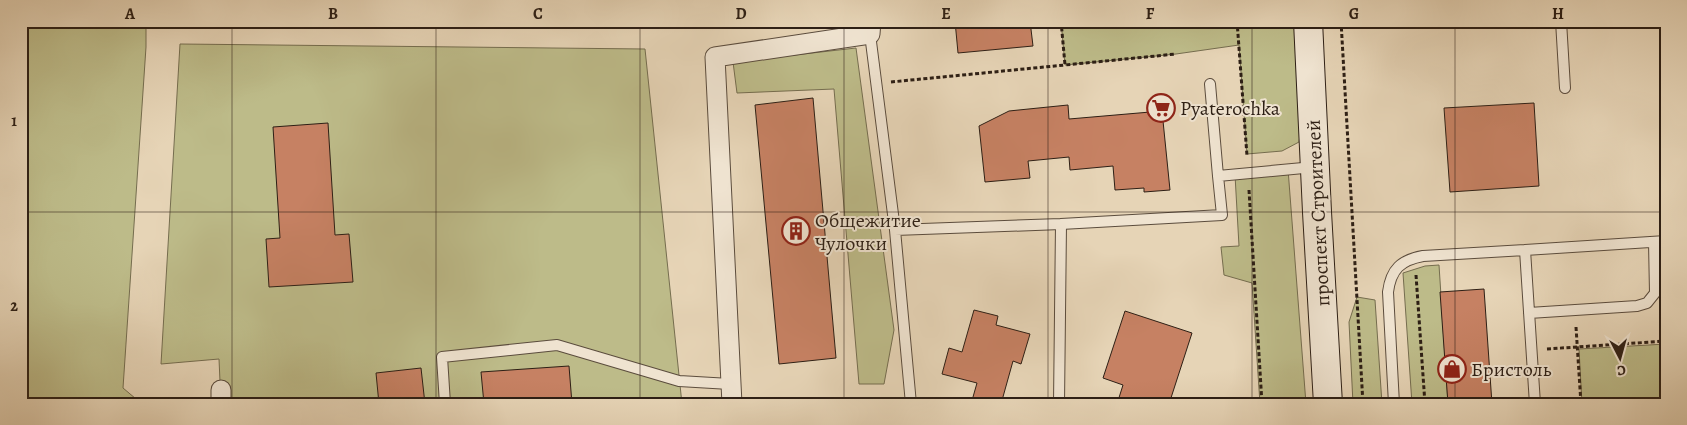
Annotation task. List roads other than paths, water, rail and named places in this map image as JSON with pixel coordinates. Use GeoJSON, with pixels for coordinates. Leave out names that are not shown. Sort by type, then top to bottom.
{"type":"FeatureCollection","features":[{"type":"Feature","properties":{"kind":"street","name":"проспект Строителей"},"geometry":{"type":"LineString","coordinates":[[1308,21],[1328,404]]}},
{"type":"Feature","properties":{"kind":"street"},"geometry":{"type":"LineString","coordinates":[[732,404],[715,57],[870,28]]}},
{"type":"Feature","properties":{"kind":"lane"},"geometry":{"type":"LineString","coordinates":[[1561,21],[1565,88]]}},
{"type":"Feature","properties":{"kind":"lane"},"geometry":{"type":"LineString","coordinates":[[870,28],[895,230],[912,404]]}},
{"type":"Feature","properties":{"kind":"lane"},"geometry":{"type":"LineString","coordinates":[[895,230],[1061,224],[1222,215],[1210,84]]}},
{"type":"Feature","properties":{"kind":"lane"},"geometry":{"type":"LineString","coordinates":[[1218,176],[1315,166]]}},
{"type":"Feature","properties":{"kind":"lane"},"geometry":{"type":"LineString","coordinates":[[1059,404],[1061,224]]}},
{"type":"Feature","properties":{"kind":"lane"},"geometry":{"type":"LineString","coordinates":[[1394,404],[1388,292],[1394,271],[1402,263],[1412,258],[1423,256],[1666,241]]}},
{"type":"Feature","properties":{"kind":"lane"},"geometry":{"type":"LineString","coordinates":[[1529,313],[1637,306],[1647,303],[1655,293],[1654,242]]}},
{"type":"Feature","properties":{"kind":"lane"},"geometry":{"type":"LineString","coordinates":[[1525,250],[1535,404]]}},
{"type":"Feature","properties":{"kind":"lane"},"geometry":{"type":"LineString","coordinates":[[445,404],[442,357],[557,345],[680,381],[730,384]]}},
{"type":"Feature","properties":{"kind":"place","name":"Pyaterochka"},"geometry":{"type":"Point","coordinates":[1161,108]}},
{"type":"Feature","properties":{"kind":"place","name":"Общежитие Чулочки"},"geometry":{"type":"Point","coordinates":[796,231]}},
{"type":"Feature","properties":{"kind":"place","name":"Бристоль"},"geometry":{"type":"Point","coordinates":[1452,369]}}]}
